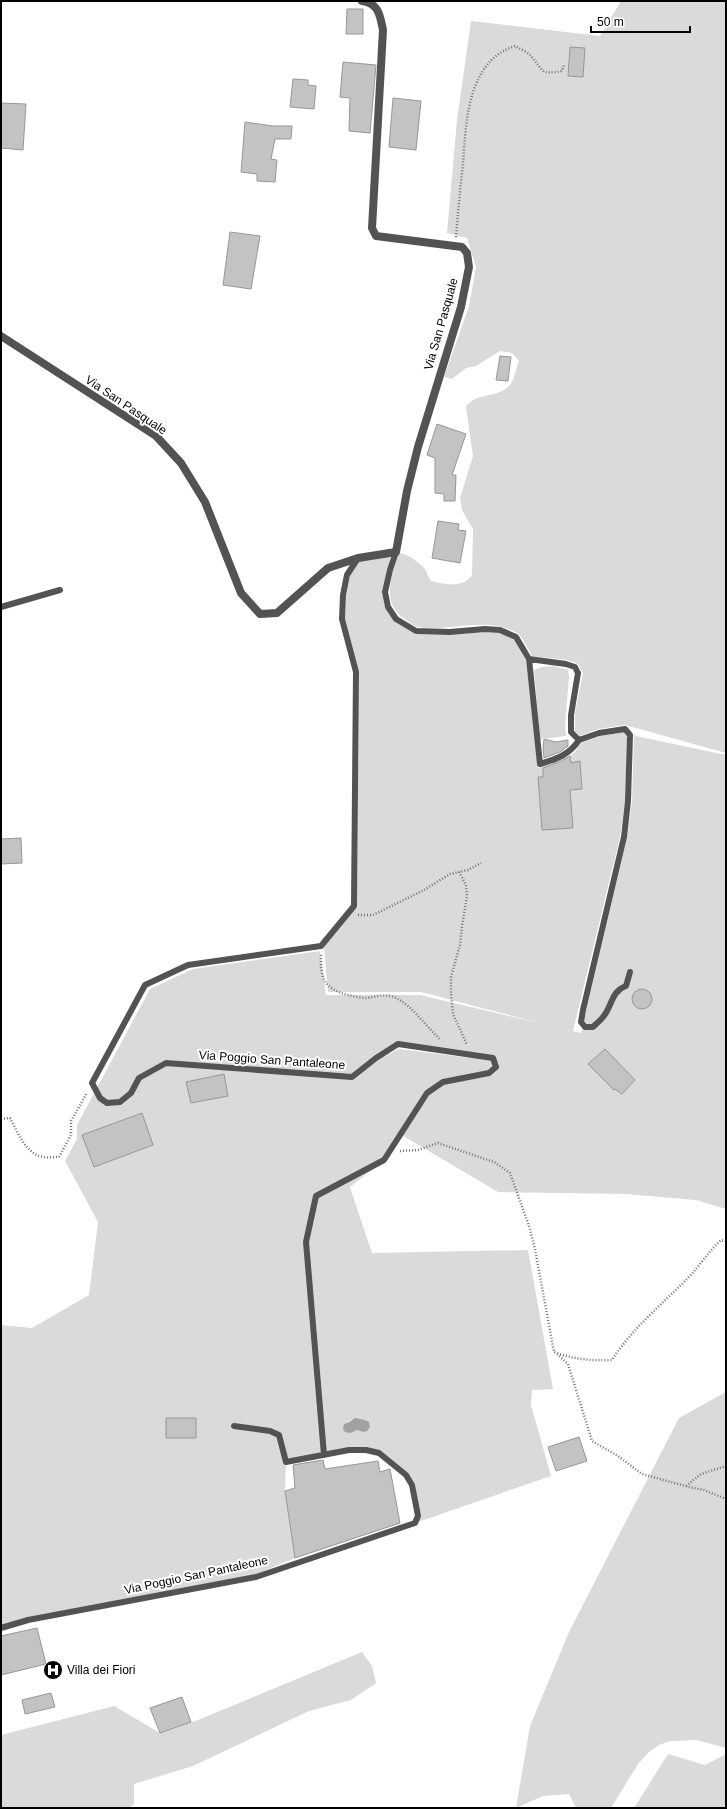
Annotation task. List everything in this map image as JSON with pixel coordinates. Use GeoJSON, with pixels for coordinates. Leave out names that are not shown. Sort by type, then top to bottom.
{"type":"FeatureCollection","features":[{"type":"Feature","properties":{"kind":"street"},"geometry":{"type":"LineString","coordinates":[[362,1],[370,2],[378,9],[383,30],[383,53],[372,228],[376,236],[456,246]]}},
{"type":"Feature","properties":{"kind":"street","name":"Via San Pasquale"},"geometry":{"type":"LineString","coordinates":[[1,336],[156,436],[181,462],[205,502],[241,593],[260,614],[277,613],[328,568],[358,558],[396,552],[418,447],[460,307],[469,267],[467,254],[462,247],[456,246]]}},
{"type":"Feature","properties":{"kind":"lane","name":"Via San Pasquale"},"geometry":{"type":"LineString","coordinates":[[396,552],[385,592],[388,607],[396,619],[416,631],[450,632],[485,629],[500,630],[516,637],[529,660],[540,764],[563,756],[573,750],[579,740]]}},
{"type":"Feature","properties":{"kind":"lane"},"geometry":{"type":"LineString","coordinates":[[92,1083],[145,985],[188,965],[321,946],[354,906],[356,672],[342,619],[343,595],[347,575],[358,558]]}},
{"type":"Feature","properties":{"kind":"lane"},"geometry":{"type":"LineString","coordinates":[[1,607],[60,590]]}},
{"type":"Feature","properties":{"kind":"lane"},"geometry":{"type":"LineString","coordinates":[[529,660],[566,664],[575,667],[578,673],[571,715],[571,732],[579,740],[599,733],[625,729],[630,735],[628,801],[624,837],[582,1010],[581,1022],[585,1027],[593,1027],[604,1017],[615,994],[620,988],[626,986],[630,972]]}},
{"type":"Feature","properties":{"kind":"lane","name":"Via Poggio San Pantaleone"},"geometry":{"type":"LineString","coordinates":[[1,1628],[28,1620],[256,1577],[415,1523],[418,1516],[412,1485],[406,1475],[379,1453],[366,1450],[349,1450],[324,1455],[306,1242],[316,1196],[384,1160],[427,1093],[443,1082],[489,1072],[496,1067],[493,1058],[398,1044],[352,1076],[166,1062],[139,1078],[131,1093],[120,1102],[107,1103],[100,1098],[92,1083]]}},
{"type":"Feature","properties":{"kind":"lane"},"geometry":{"type":"LineString","coordinates":[[234,1426],[270,1431],[280,1435],[286,1462],[324,1455]]}},
{"type":"Feature","properties":{"kind":"path"},"geometry":{"type":"LineString","coordinates":[[456,246],[467,113],[477,83],[494,57],[502,50],[515,46],[531,55],[540,69],[550,73],[562,71],[564,65]]}},
{"type":"Feature","properties":{"kind":"path"},"geometry":{"type":"LineString","coordinates":[[348,914],[373,915],[406,897],[424,890],[450,874],[468,870],[481,863]]}},
{"type":"Feature","properties":{"kind":"path"},"geometry":{"type":"LineString","coordinates":[[459,872],[466,885],[467,896],[460,945],[451,977],[451,993],[453,1014],[471,1054]]}},
{"type":"Feature","properties":{"kind":"path"},"geometry":{"type":"LineString","coordinates":[[321,946],[320,967],[324,982],[334,991],[364,998],[380,995],[395,997],[404,1003],[440,1040],[458,1052]]}},
{"type":"Feature","properties":{"kind":"path"},"geometry":{"type":"LineString","coordinates":[[1,1119],[10,1118],[20,1137],[32,1153],[44,1157],[59,1157],[71,1135],[71,1121],[92,1083]]}},
{"type":"Feature","properties":{"kind":"path"},"geometry":{"type":"LineString","coordinates":[[392,1147],[400,1151],[418,1150],[438,1143],[494,1162],[510,1173],[527,1220],[535,1249],[554,1352],[568,1364],[592,1441],[618,1456],[642,1474],[686,1487],[704,1490],[726,1499]]}},
{"type":"Feature","properties":{"kind":"path"},"geometry":{"type":"LineString","coordinates":[[554,1352],[597,1361],[612,1360],[623,1344],[688,1278],[708,1251],[721,1240],[726,1241]]}},
{"type":"Feature","properties":{"kind":"path"},"geometry":{"type":"LineString","coordinates":[[686,1487],[701,1474],[726,1466]]}},
{"type":"Feature","properties":{"kind":"shaded area"},"geometry":{"type":"Polygon","coordinates":[[[621,1],[726,1],[726,753],[625,725],[598,729],[580,736],[575,731],[575,713],[583,673],[578,664],[567,660],[532,656],[519,635],[507,628],[487,625],[443,628],[423,628],[416,626],[397,613],[390,597],[393,570],[399,553],[410,557],[425,569],[431,581],[447,584],[458,584],[468,579],[472,575],[473,529],[462,510],[460,498],[473,456],[466,407],[470,402],[476,399],[495,394],[507,388],[513,380],[519,361],[512,353],[500,351],[476,366],[466,368],[452,379],[444,377],[469,306],[476,267],[467,238],[447,233],[457,120],[471,21],[600,36],[621,1]]]}},
{"type":"Feature","properties":{"kind":"shaded area"},"geometry":{"type":"Polygon","coordinates":[[[391,555],[382,592],[385,608],[394,621],[415,634],[450,635],[485,632],[500,633],[514,639],[526,661],[538,768],[565,759],[575,752],[581,743],[600,736],[624,732],[627,736],[625,801],[620,837],[573,1031],[581,1033],[627,838],[632,801],[634,734],[636,736],[726,755],[726,1209],[696,1200],[626,1194],[498,1192],[400,1134],[384,1160],[350,1187],[372,1253],[528,1250],[553,1389],[532,1390],[531,1405],[551,1476],[415,1523],[418,1516],[412,1485],[397,1466],[379,1453],[366,1450],[286,1462],[285,1491],[295,1558],[247,1578],[1,1628],[1,1325],[32,1328],[89,1295],[98,1222],[65,1161],[77,1139],[77,1125],[150,989],[193,969],[320,951],[326,995],[420,995],[543,1024],[421,992],[328,992],[324,947],[357,907],[359,672],[345,619],[346,596],[350,576],[360,560],[391,555]],[[398,1044],[377,1060],[399,1049],[470,1058],[463,1053],[398,1044]]]}},
{"type":"Feature","properties":{"kind":"shaded area"},"geometry":{"type":"Polygon","coordinates":[[[553,666],[568,670],[569,677],[565,727],[566,736],[540,739],[534,670],[541,667],[553,666]]]}},
{"type":"Feature","properties":{"kind":"shaded area"},"geometry":{"type":"Polygon","coordinates":[[[726,1392],[726,1748],[697,1740],[670,1741],[659,1745],[649,1752],[638,1764],[611,1808],[576,1808],[569,1794],[543,1796],[516,1808],[530,1726],[569,1632],[679,1418],[726,1392]]]}},
{"type":"Feature","properties":{"kind":"shaded area"},"geometry":{"type":"Polygon","coordinates":[[[355,1418],[369,1422],[370,1427],[367,1431],[364,1432],[357,1430],[350,1433],[345,1432],[343,1429],[344,1424],[355,1418]]]}},
{"type":"Feature","properties":{"kind":"shaded area"},"geometry":{"type":"Polygon","coordinates":[[[362,1652],[372,1666],[376,1683],[351,1700],[309,1711],[193,1766],[134,1784],[134,1804],[129,1808],[1,1808],[1,1735],[114,1706],[160,1733],[198,1720],[362,1652]]]}},
{"type":"Feature","properties":{"kind":"shaded area"},"geometry":{"type":"Polygon","coordinates":[[[668,1754],[705,1765],[726,1754],[726,1808],[634,1808],[668,1754]]]}},
{"type":"Feature","properties":{"kind":"building"},"geometry":{"type":"Polygon","coordinates":[[[347,9],[363,9],[363,34],[346,34],[347,9]]]}},
{"type":"Feature","properties":{"kind":"building"},"geometry":{"type":"Polygon","coordinates":[[[570,47],[585,48],[583,77],[568,76],[570,47]]]}},
{"type":"Feature","properties":{"kind":"building"},"geometry":{"type":"Polygon","coordinates":[[[343,62],[376,65],[370,133],[349,131],[350,98],[340,97],[343,62]]]}},
{"type":"Feature","properties":{"kind":"building"},"geometry":{"type":"Polygon","coordinates":[[[293,79],[308,80],[308,85],[316,86],[314,109],[290,107],[293,79]]]}},
{"type":"Feature","properties":{"kind":"building"},"geometry":{"type":"Polygon","coordinates":[[[393,98],[421,101],[416,150],[389,147],[393,98]]]}},
{"type":"Feature","properties":{"kind":"building"},"geometry":{"type":"Polygon","coordinates":[[[1,103],[26,104],[23,150],[1,148],[1,103]]]}},
{"type":"Feature","properties":{"kind":"building"},"geometry":{"type":"Polygon","coordinates":[[[245,122],[273,126],[292,126],[291,139],[275,139],[271,159],[277,160],[275,182],[257,181],[257,174],[241,172],[245,122]]]}},
{"type":"Feature","properties":{"kind":"building"},"geometry":{"type":"Polygon","coordinates":[[[230,232],[260,236],[251,289],[223,285],[230,232]]]}},
{"type":"Feature","properties":{"kind":"building"},"geometry":{"type":"Polygon","coordinates":[[[500,356],[511,357],[508,381],[496,380],[500,356]]]}},
{"type":"Feature","properties":{"kind":"building"},"geometry":{"type":"Polygon","coordinates":[[[437,424],[466,434],[452,475],[456,475],[455,501],[444,501],[444,494],[435,493],[435,458],[427,455],[437,424]]]}},
{"type":"Feature","properties":{"kind":"building"},"geometry":{"type":"Polygon","coordinates":[[[438,521],[459,524],[458,530],[466,531],[460,563],[432,558],[438,521]]]}},
{"type":"Feature","properties":{"kind":"building"},"geometry":{"type":"Polygon","coordinates":[[[544,739],[556,742],[568,740],[568,746],[560,752],[544,758],[544,739]]]}},
{"type":"Feature","properties":{"kind":"building"},"geometry":{"type":"Polygon","coordinates":[[[570,756],[571,763],[580,761],[582,789],[570,790],[573,828],[542,830],[538,777],[543,777],[543,768],[570,756]]]}},
{"type":"Feature","properties":{"kind":"building"},"geometry":{"type":"Polygon","coordinates":[[[21,838],[22,863],[1,864],[1,839],[21,838]]]}},
{"type":"Feature","properties":{"kind":"building"},"geometry":{"type":"Polygon","coordinates":[[[642,989],[649,992],[652,999],[649,1006],[642,1009],[635,1006],[632,999],[635,992],[642,989]]]}},
{"type":"Feature","properties":{"kind":"building"},"geometry":{"type":"Polygon","coordinates":[[[605,1049],[635,1080],[622,1094],[615,1089],[614,1090],[588,1064],[605,1049]]]}},
{"type":"Feature","properties":{"kind":"building"},"geometry":{"type":"Polygon","coordinates":[[[224,1074],[228,1096],[191,1103],[186,1082],[224,1074]]]}},
{"type":"Feature","properties":{"kind":"building"},"geometry":{"type":"Polygon","coordinates":[[[142,1113],[153,1145],[94,1167],[82,1135],[142,1113]]]}},
{"type":"Feature","properties":{"kind":"building"},"geometry":{"type":"Polygon","coordinates":[[[166,1418],[196,1418],[196,1438],[166,1438],[166,1418]]]}},
{"type":"Feature","properties":{"kind":"building"},"geometry":{"type":"Polygon","coordinates":[[[579,1437],[587,1461],[556,1471],[548,1447],[579,1437]]]}},
{"type":"Feature","properties":{"kind":"building"},"geometry":{"type":"Polygon","coordinates":[[[323,1460],[325,1469],[378,1461],[380,1472],[390,1469],[400,1523],[295,1558],[285,1491],[295,1488],[293,1465],[323,1460]]]}},
{"type":"Feature","properties":{"kind":"building"},"geometry":{"type":"Polygon","coordinates":[[[37,1628],[46,1664],[1,1675],[1,1636],[37,1628]]]}},
{"type":"Feature","properties":{"kind":"building"},"geometry":{"type":"Polygon","coordinates":[[[51,1693],[55,1707],[25,1714],[22,1700],[51,1693]]]}},
{"type":"Feature","properties":{"kind":"building"},"geometry":{"type":"Polygon","coordinates":[[[182,1697],[191,1722],[160,1733],[150,1708],[182,1697]]]}},
{"type":"Feature","properties":{"kind":"place","name":"Villa dei Fiori"},"geometry":{"type":"Point","coordinates":[53,1670]}}]}
